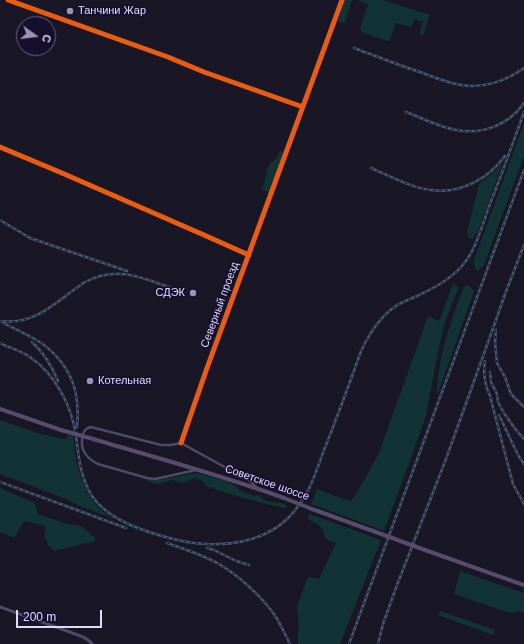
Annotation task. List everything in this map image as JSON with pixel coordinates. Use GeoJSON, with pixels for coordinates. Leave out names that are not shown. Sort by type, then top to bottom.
{"type":"FeatureCollection","features":[{"type":"Feature","properties":{"kind":"main road","name":"Советское шоссе"},"geometry":{"type":"LineString","coordinates":[[0,409],[61,430],[199,469],[257,488],[524,585]]}},
{"type":"Feature","properties":{"kind":"street"},"geometry":{"type":"LineString","coordinates":[[8,0],[303,107]]}},
{"type":"Feature","properties":{"kind":"street","name":"Северный проезд"},"geometry":{"type":"LineString","coordinates":[[181,443],[342,0]]}},
{"type":"Feature","properties":{"kind":"street"},"geometry":{"type":"LineString","coordinates":[[0,147],[249,255]]}},
{"type":"Feature","properties":{"kind":"street"},"geometry":{"type":"LineString","coordinates":[[199,469],[155,479],[147,478],[98,464],[84,452],[81,441],[84,431],[91,427],[161,445],[171,446],[181,443],[250,481],[257,488]]}},
{"type":"Feature","properties":{"kind":"street"},"geometry":{"type":"LineString","coordinates":[[0,607],[78,635],[92,643]]}},
{"type":"Feature","properties":{"kind":"green space"},"geometry":{"type":"Polygon","coordinates":[[[345,0],[352,0],[345,23],[338,21],[345,0]]]}},
{"type":"Feature","properties":{"kind":"green space"},"geometry":{"type":"Polygon","coordinates":[[[357,0],[383,0],[430,15],[423,35],[419,34],[423,22],[415,19],[411,27],[396,23],[390,40],[387,41],[362,32],[360,29],[368,4],[357,0]]]}},
{"type":"Feature","properties":{"kind":"green space"},"geometry":{"type":"Polygon","coordinates":[[[524,123],[524,156],[484,265],[478,271],[475,269],[474,260],[524,123]]]}},
{"type":"Feature","properties":{"kind":"green space"},"geometry":{"type":"Polygon","coordinates":[[[280,151],[282,151],[283,154],[270,190],[268,192],[264,191],[262,189],[268,167],[271,162],[275,160],[280,151]]]}},
{"type":"Feature","properties":{"kind":"green space"},"geometry":{"type":"Polygon","coordinates":[[[503,162],[478,231],[472,239],[469,238],[467,233],[479,184],[493,173],[503,162]]]}},
{"type":"Feature","properties":{"kind":"green space"},"geometry":{"type":"Polygon","coordinates":[[[453,284],[459,287],[445,322],[426,416],[384,531],[311,504],[317,489],[351,501],[358,491],[379,453],[428,316],[439,321],[453,284]]]}},
{"type":"Feature","properties":{"kind":"green space"},"geometry":{"type":"Polygon","coordinates":[[[468,285],[474,291],[437,396],[439,368],[442,354],[454,313],[464,286],[468,285]]]}},
{"type":"Feature","properties":{"kind":"green space"},"geometry":{"type":"Polygon","coordinates":[[[0,420],[38,433],[62,439],[65,439],[68,435],[73,436],[77,463],[86,490],[95,504],[114,519],[0,474],[0,420]]]}},
{"type":"Feature","properties":{"kind":"green space"},"geometry":{"type":"Polygon","coordinates":[[[197,473],[228,482],[236,486],[240,491],[254,496],[259,495],[263,500],[282,503],[287,506],[286,508],[283,508],[236,496],[206,486],[203,481],[195,478],[182,483],[172,480],[159,484],[152,483],[145,479],[158,480],[197,473]]]}},
{"type":"Feature","properties":{"kind":"green space"},"geometry":{"type":"Polygon","coordinates":[[[0,488],[35,503],[38,514],[67,524],[81,526],[95,538],[95,541],[54,551],[49,546],[44,536],[46,526],[24,521],[14,538],[0,532],[0,488]]]}},
{"type":"Feature","properties":{"kind":"green space"},"geometry":{"type":"Polygon","coordinates":[[[310,514],[381,540],[340,644],[298,644],[299,626],[297,606],[307,579],[309,577],[319,579],[336,543],[326,538],[320,526],[309,520],[308,516],[310,514]]]}},
{"type":"Feature","properties":{"kind":"green space"},"geometry":{"type":"Polygon","coordinates":[[[460,571],[524,593],[524,613],[520,611],[510,613],[454,594],[460,571]]]}},
{"type":"Feature","properties":{"kind":"green space"},"geometry":{"type":"Polygon","coordinates":[[[440,611],[495,630],[493,635],[438,615],[440,611]]]}},
{"type":"Feature","properties":{"kind":"railway"},"geometry":{"type":"LineString","coordinates":[[354,48],[440,80],[469,86],[494,83],[510,77],[524,68]]}},
{"type":"Feature","properties":{"kind":"railway"},"geometry":{"type":"LineString","coordinates":[[406,112],[450,129],[475,131],[494,127],[503,123],[518,111],[524,103]]}},
{"type":"Feature","properties":{"kind":"railway"},"geometry":{"type":"LineString","coordinates":[[0,343],[23,353],[39,364],[47,372],[61,392],[71,413],[85,482],[92,496],[99,505],[108,512],[118,519],[140,529],[173,539],[190,542],[225,544],[242,542],[258,537],[274,529],[287,519],[299,505],[307,492],[316,472],[361,351],[375,326],[390,310],[445,281],[466,261],[478,237],[524,112]]}},
{"type":"Feature","properties":{"kind":"railway"},"geometry":{"type":"LineString","coordinates":[[371,168],[416,187],[442,191],[453,190],[473,183],[490,172],[505,156]]}},
{"type":"Feature","properties":{"kind":"railway"},"geometry":{"type":"LineString","coordinates":[[349,644],[524,170]]}},
{"type":"Feature","properties":{"kind":"railway"},"geometry":{"type":"LineString","coordinates":[[0,220],[30,238],[127,271]]}},
{"type":"Feature","properties":{"kind":"railway"},"geometry":{"type":"LineString","coordinates":[[378,644],[383,624],[397,585],[446,459],[524,245]]}},
{"type":"Feature","properties":{"kind":"railway"},"geometry":{"type":"LineString","coordinates":[[0,321],[25,320],[36,316],[56,304],[85,282],[107,274],[127,274],[137,276],[169,287]]}},
{"type":"Feature","properties":{"kind":"railway"},"geometry":{"type":"LineString","coordinates":[[3,323],[24,333],[47,347],[60,360],[74,385],[78,410],[77,427]]}},
{"type":"Feature","properties":{"kind":"railway"},"geometry":{"type":"LineString","coordinates":[[496,330],[495,342],[497,363],[505,377],[511,394],[524,407]]}},
{"type":"Feature","properties":{"kind":"railway"},"geometry":{"type":"LineString","coordinates":[[32,342],[47,360],[58,381]]}},
{"type":"Feature","properties":{"kind":"railway"},"geometry":{"type":"LineString","coordinates":[[485,361],[484,374],[488,392],[513,484],[524,504]]}},
{"type":"Feature","properties":{"kind":"railway"},"geometry":{"type":"LineString","coordinates":[[490,372],[491,382],[497,394],[498,402],[504,413],[524,439]]}},
{"type":"Feature","properties":{"kind":"railway"},"geometry":{"type":"LineString","coordinates":[[499,415],[518,455],[524,464]]}},
{"type":"Feature","properties":{"kind":"railway"},"geometry":{"type":"LineString","coordinates":[[0,482],[126,528]]}},
{"type":"Feature","properties":{"kind":"railway"},"geometry":{"type":"LineString","coordinates":[[167,543],[194,552],[213,561],[242,580],[256,593],[274,614],[290,644]]}},
{"type":"Feature","properties":{"kind":"railway"},"geometry":{"type":"LineString","coordinates":[[207,548],[249,565]]}},
{"type":"Feature","properties":{"kind":"cycle path"},"geometry":{"type":"LineString","coordinates":[[8,0],[303,107]]}},
{"type":"Feature","properties":{"kind":"cycle path"},"geometry":{"type":"LineString","coordinates":[[181,443],[342,0]]}},
{"type":"Feature","properties":{"kind":"cycle path"},"geometry":{"type":"LineString","coordinates":[[0,147],[249,255]]}},
{"type":"Feature","properties":{"kind":"place","name":"Танчини Жар"},"geometry":{"type":"Point","coordinates":[70,11]}},
{"type":"Feature","properties":{"kind":"place","name":"СДЭК"},"geometry":{"type":"Point","coordinates":[193,293]}},
{"type":"Feature","properties":{"kind":"place","name":"Котельная"},"geometry":{"type":"Point","coordinates":[90,381]}}]}
